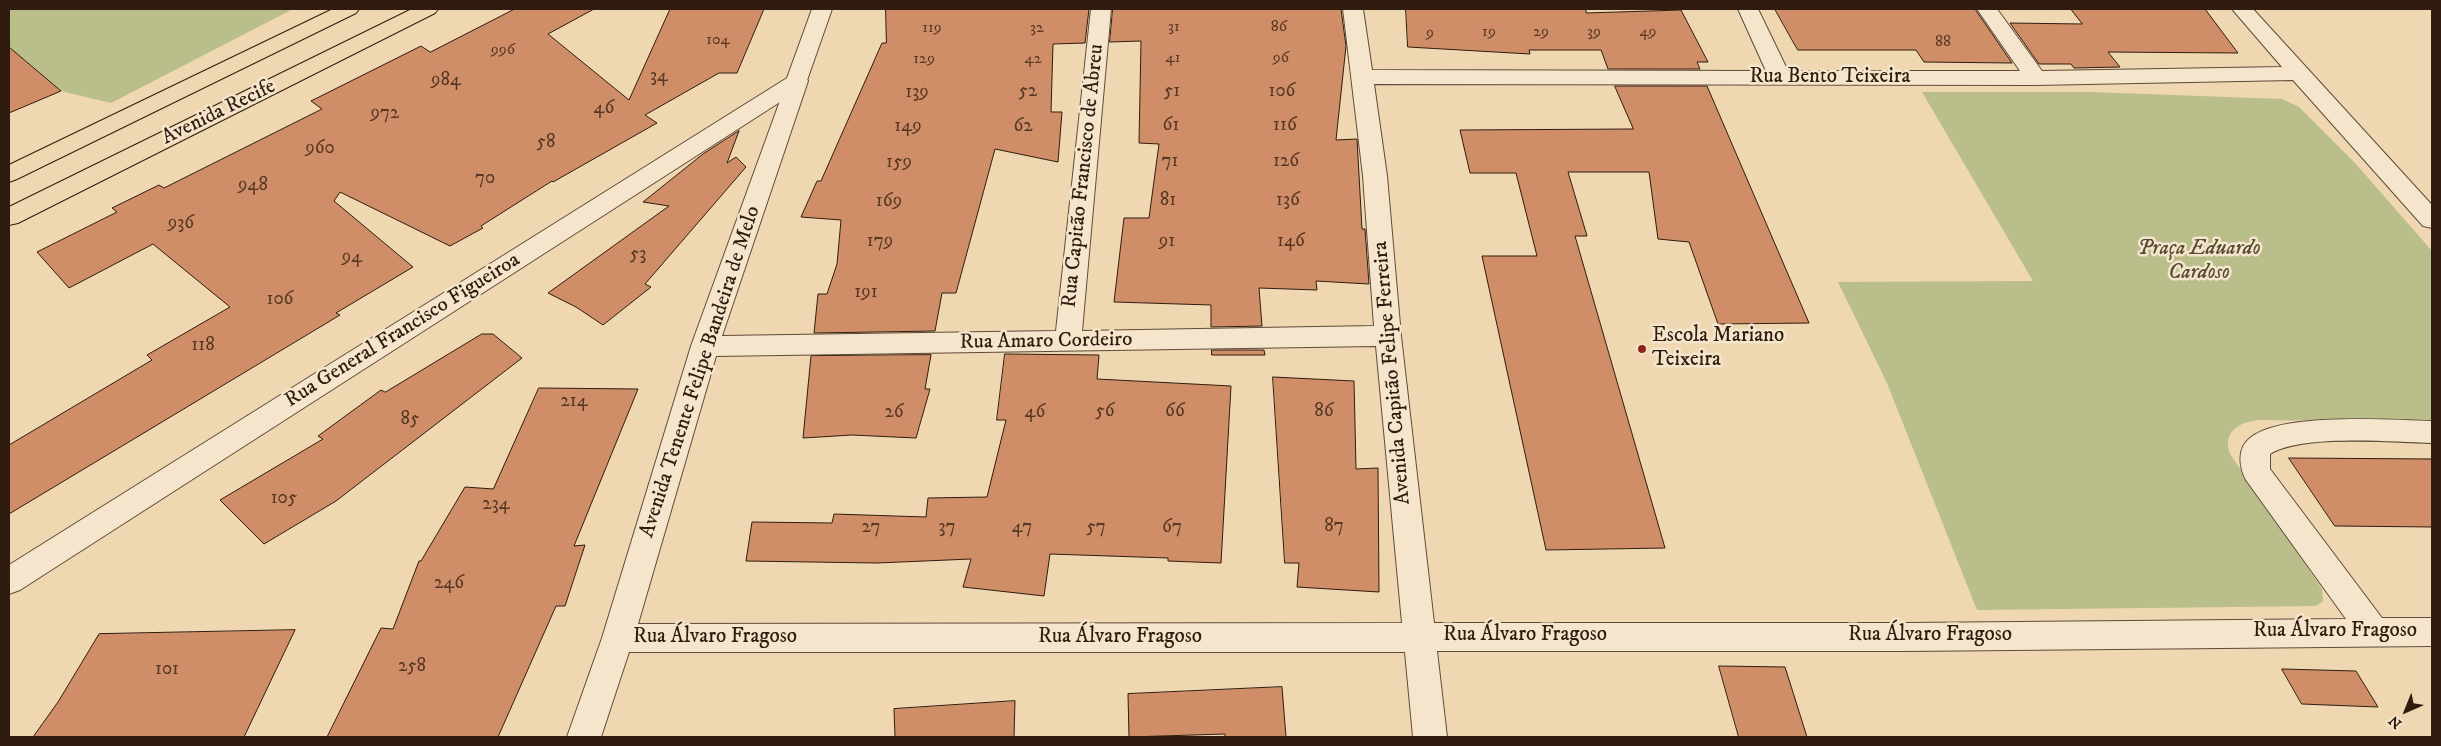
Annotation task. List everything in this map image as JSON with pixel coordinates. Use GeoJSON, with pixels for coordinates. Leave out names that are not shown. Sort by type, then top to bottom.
{"type":"FeatureCollection","features":[{"type":"Feature","properties":{"kind":"main road","name":"Avenida Recife"},"geometry":{"type":"LineString","coordinates":[[9,174],[349,9]]}},
{"type":"Feature","properties":{"kind":"main road","name":"Avenida Recife"},"geometry":{"type":"LineString","coordinates":[[9,217],[428,9]]}},
{"type":"Feature","properties":{"kind":"street","name":"Avenida Tenente Felipe Bandeira de Melo"},"geometry":{"type":"LineString","coordinates":[[584,737],[618,638],[705,346],[822,9]]}},
{"type":"Feature","properties":{"kind":"street","name":"Rua Capitão Francisco de Abreu"},"geometry":{"type":"LineString","coordinates":[[1068,342],[1101,9]]}},
{"type":"Feature","properties":{"kind":"street","name":"Avenida Capitão Felipe Ferreira"},"geometry":{"type":"LineString","coordinates":[[1353,9],[1375,176],[1388,336],[1430,737]]}},
{"type":"Feature","properties":{"kind":"street"},"geometry":{"type":"LineString","coordinates":[[1748,9],[1780,78]]}},
{"type":"Feature","properties":{"kind":"street"},"geometry":{"type":"LineString","coordinates":[[1988,9],[2036,78]]}},
{"type":"Feature","properties":{"kind":"street"},"geometry":{"type":"LineString","coordinates":[[2242,9],[2432,220]]}},
{"type":"Feature","properties":{"kind":"street","name":"Rua Bento Teixeira"},"geometry":{"type":"LineString","coordinates":[[1363,77],[2036,78],[2298,73]]}},
{"type":"Feature","properties":{"kind":"street","name":"Rua General Francisco Figueiroa"},"geometry":{"type":"LineString","coordinates":[[9,581],[797,80]]}},
{"type":"Feature","properties":{"kind":"street","name":"Rua Amaro Cordeiro"},"geometry":{"type":"LineString","coordinates":[[705,346],[1388,336]]}},
{"type":"Feature","properties":{"kind":"street"},"geometry":{"type":"LineString","coordinates":[[2373,631],[2256,472],[2254,456],[2259,445],[2276,437],[2311,432],[2432,432]]}},
{"type":"Feature","properties":{"kind":"street","name":"Rua Álvaro Fragoso"},"geometry":{"type":"LineString","coordinates":[[618,638],[1906,636],[2432,632]]}},
{"type":"Feature","properties":{"kind":"green space"},"geometry":{"type":"Polygon","coordinates":[[[9,9],[293,9],[111,103],[61,91],[9,47],[9,9]]]}},
{"type":"Feature","properties":{"kind":"green space","name":"Praça Eduardo Cardoso"},"geometry":{"type":"Polygon","coordinates":[[[1922,92],[2090,92],[2282,99],[2299,107],[2355,163],[2432,251],[2432,422],[2259,420],[2239,426],[2230,434],[2228,440],[2230,454],[2322,589],[2323,601],[2316,606],[1977,610],[1887,383],[1838,282],[2033,281],[1922,92]]]}},
{"type":"Feature","properties":{"kind":"building"},"geometry":{"type":"Polygon","coordinates":[[[515,9],[594,9],[548,34],[629,100],[670,9],[764,9],[737,73],[719,73],[645,115],[657,123],[552,181],[481,226],[483,228],[450,246],[340,192],[334,201],[413,267],[336,313],[340,315],[9,514],[9,445],[152,360],[147,355],[230,307],[153,244],[69,288],[37,252],[117,212],[112,208],[159,185],[164,188],[322,109],[311,101],[421,46],[430,52],[515,9]]]}},
{"type":"Feature","properties":{"kind":"building"},"geometry":{"type":"Polygon","coordinates":[[[886,9],[1089,9],[1085,43],[1053,44],[1051,112],[1062,112],[1058,162],[995,149],[956,293],[942,293],[935,331],[814,333],[818,294],[827,294],[837,264],[841,220],[801,217],[817,181],[821,181],[882,43],[886,43],[886,9]]]}},
{"type":"Feature","properties":{"kind":"building"},"geometry":{"type":"Polygon","coordinates":[[[1113,9],[1341,9],[1346,46],[1336,140],[1357,139],[1362,229],[1365,229],[1369,284],[1316,281],[1317,290],[1259,288],[1262,326],[1211,327],[1211,305],[1114,302],[1124,218],[1149,218],[1159,144],[1139,143],[1141,41],[1110,42],[1113,9]]]}},
{"type":"Feature","properties":{"kind":"building"},"geometry":{"type":"Polygon","coordinates":[[[1406,9],[1586,9],[1586,13],[1681,10],[1708,62],[1697,62],[1700,69],[1608,69],[1601,50],[1529,50],[1530,54],[1408,47],[1406,9]]]}},
{"type":"Feature","properties":{"kind":"building"},"geometry":{"type":"Polygon","coordinates":[[[1775,9],[1975,9],[2012,63],[1924,62],[1916,50],[1798,50],[1775,9]]]}},
{"type":"Feature","properties":{"kind":"building"},"geometry":{"type":"Polygon","coordinates":[[[2071,9],[2205,9],[2238,53],[2108,52],[2120,67],[2074,68],[2071,64],[2039,64],[2010,23],[2082,24],[2071,9]]]}},
{"type":"Feature","properties":{"kind":"building"},"geometry":{"type":"Polygon","coordinates":[[[9,47],[61,91],[9,113],[9,47]]]}},
{"type":"Feature","properties":{"kind":"building"},"geometry":{"type":"Polygon","coordinates":[[[1615,86],[1707,86],[1809,323],[1718,324],[1689,242],[1658,239],[1649,172],[1568,172],[1587,236],[1575,236],[1665,548],[1546,550],[1482,256],[1537,256],[1516,173],[1470,173],[1460,130],[1633,129],[1615,86]]]}},
{"type":"Feature","properties":{"kind":"building"},"geometry":{"type":"Polygon","coordinates":[[[739,131],[727,163],[736,157],[746,167],[645,284],[651,287],[603,325],[576,307],[548,293],[669,206],[643,202],[703,154],[739,131]]]}},
{"type":"Feature","properties":{"kind":"building"},"geometry":{"type":"Polygon","coordinates":[[[482,334],[493,334],[522,358],[336,501],[264,544],[220,500],[323,439],[318,436],[381,390],[385,392],[482,334]]]}},
{"type":"Feature","properties":{"kind":"building"},"geometry":{"type":"Polygon","coordinates":[[[1212,350],[1264,350],[1265,355],[1212,355],[1212,350]]]}},
{"type":"Feature","properties":{"kind":"building"},"geometry":{"type":"Polygon","coordinates":[[[1005,354],[1099,355],[1097,379],[1231,386],[1221,563],[1168,561],[1168,558],[1050,554],[1044,596],[963,587],[971,559],[877,563],[746,561],[752,522],[832,523],[834,514],[926,517],[928,498],[987,497],[1006,420],[997,420],[1005,354]]]}},
{"type":"Feature","properties":{"kind":"building"},"geometry":{"type":"Polygon","coordinates":[[[931,355],[925,389],[930,389],[916,438],[852,435],[803,438],[811,356],[931,355]]]}},
{"type":"Feature","properties":{"kind":"building"},"geometry":{"type":"Polygon","coordinates":[[[1273,377],[1354,381],[1356,469],[1378,468],[1379,592],[1297,587],[1299,563],[1285,563],[1273,377]]]}},
{"type":"Feature","properties":{"kind":"building"},"geometry":{"type":"Polygon","coordinates":[[[539,388],[638,389],[574,546],[585,545],[565,606],[556,606],[498,737],[327,737],[381,628],[393,629],[419,561],[421,561],[465,487],[493,489],[539,388]]]}},
{"type":"Feature","properties":{"kind":"building"},"geometry":{"type":"Polygon","coordinates":[[[2289,458],[2432,459],[2432,527],[2335,526],[2289,458]]]}},
{"type":"Feature","properties":{"kind":"building"},"geometry":{"type":"Polygon","coordinates":[[[295,630],[244,737],[33,737],[58,702],[99,634],[295,630]]]}},
{"type":"Feature","properties":{"kind":"building"},"geometry":{"type":"Polygon","coordinates":[[[1719,666],[1785,667],[1807,737],[1739,737],[1719,666]]]}},
{"type":"Feature","properties":{"kind":"building"},"geometry":{"type":"Polygon","coordinates":[[[2282,669],[2356,671],[2378,707],[2302,704],[2282,669]]]}},
{"type":"Feature","properties":{"kind":"building"},"geometry":{"type":"Polygon","coordinates":[[[1282,687],[1286,737],[1225,737],[1225,734],[1129,737],[1128,694],[1282,687]]]}},
{"type":"Feature","properties":{"kind":"building"},"geometry":{"type":"Polygon","coordinates":[[[1015,701],[1014,737],[895,737],[894,709],[1015,701]]]}},
{"type":"Feature","properties":{"kind":"place","name":"Escola Mariano Teixeira"},"geometry":{"type":"Point","coordinates":[1642,349]}}]}
